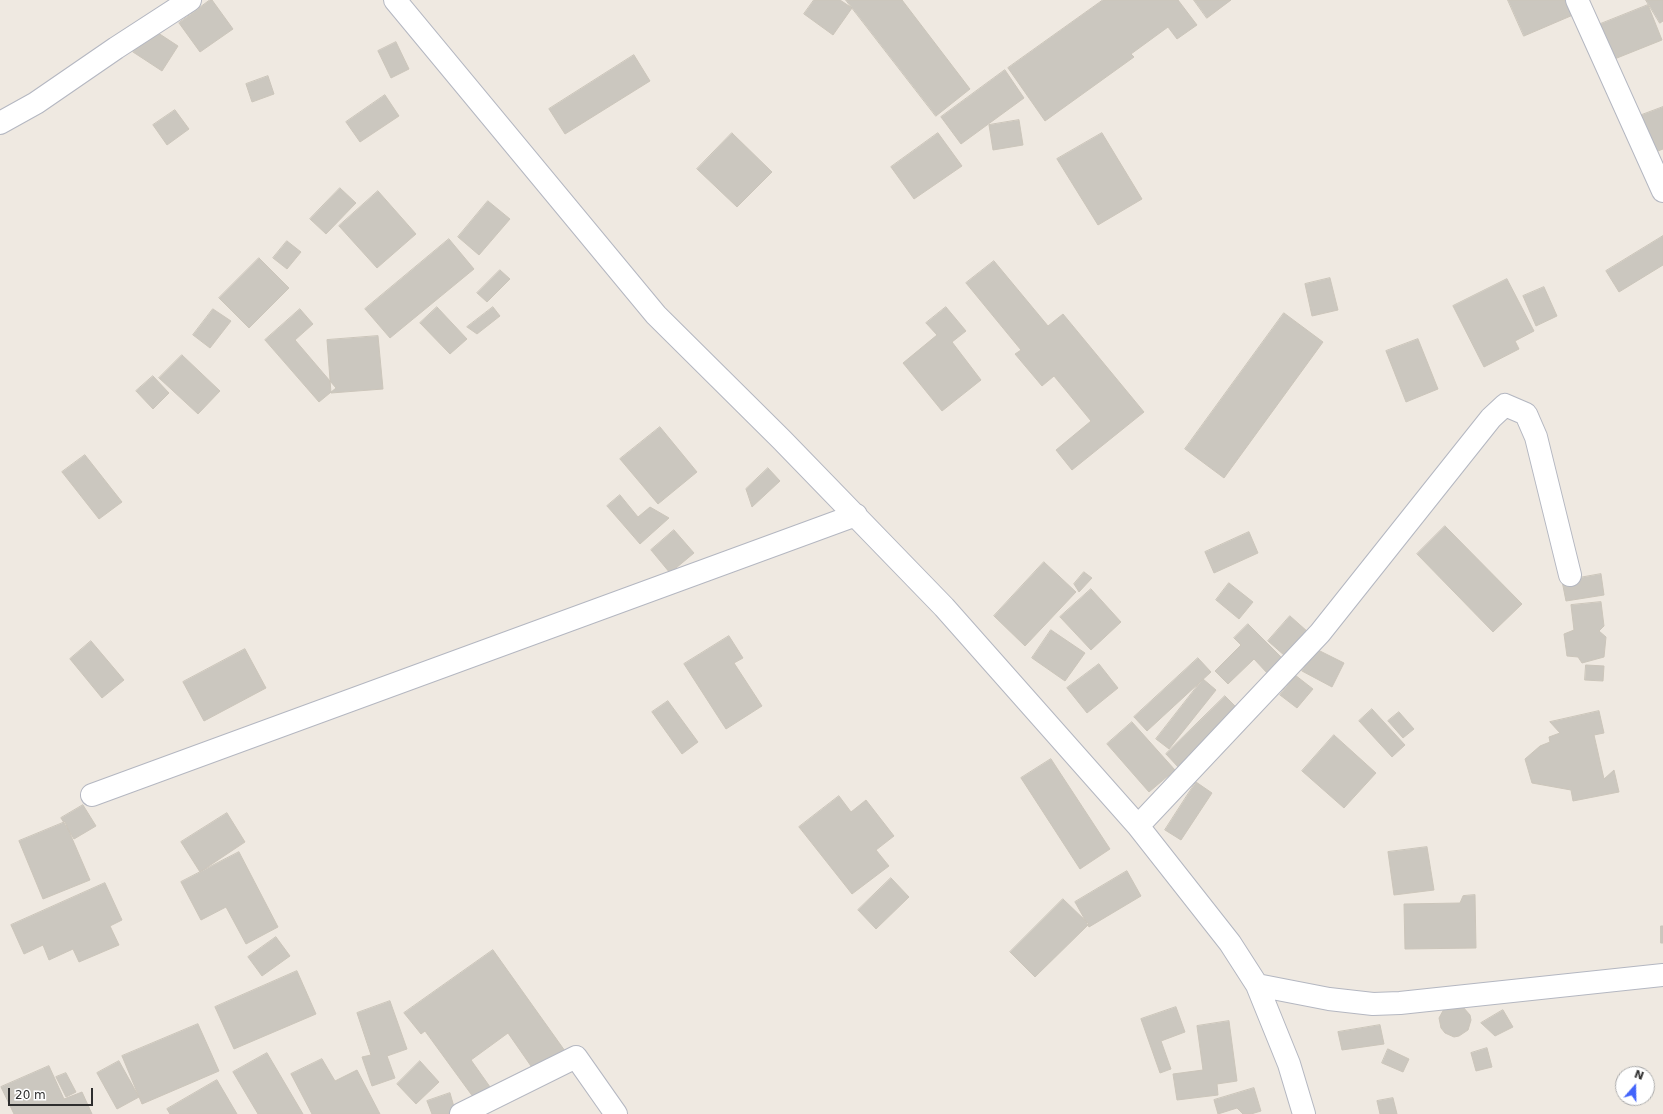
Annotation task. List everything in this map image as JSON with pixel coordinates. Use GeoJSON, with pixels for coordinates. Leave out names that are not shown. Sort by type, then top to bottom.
{"type":"FeatureCollection","features":[{"type":"Feature","properties":{"kind":"street"},"geometry":{"type":"LineString","coordinates":[[0,123],[36,103],[116,48],[190,0]]}},
{"type":"Feature","properties":{"kind":"street"},"geometry":{"type":"LineString","coordinates":[[395,0],[656,315],[856,515],[944,607],[1138,826],[1230,943],[1257,985],[1290,1064],[1304,1114]]}},
{"type":"Feature","properties":{"kind":"street"},"geometry":{"type":"LineString","coordinates":[[1577,0],[1663,191]]}},
{"type":"Feature","properties":{"kind":"street"},"geometry":{"type":"LineString","coordinates":[[1138,826],[1320,634],[1491,418],[1505,405],[1526,414],[1536,437],[1570,575]]}},
{"type":"Feature","properties":{"kind":"street"},"geometry":{"type":"LineString","coordinates":[[92,795],[856,515]]}},
{"type":"Feature","properties":{"kind":"street"},"geometry":{"type":"LineString","coordinates":[[1257,985],[1329,999],[1373,1004],[1400,1003],[1663,975]]}},
{"type":"Feature","properties":{"kind":"street"},"geometry":{"type":"LineString","coordinates":[[461,1114],[576,1057],[616,1114]]}},
{"type":"Feature","properties":{"kind":"building"},"geometry":{"type":"Polygon","coordinates":[[[212,0],[233,29],[200,52],[179,23],[212,0]]]}},
{"type":"Feature","properties":{"kind":"building"},"geometry":{"type":"Polygon","coordinates":[[[814,0],[840,0],[852,8],[833,35],[804,14],[814,0]]]}},
{"type":"Feature","properties":{"kind":"building"},"geometry":{"type":"Polygon","coordinates":[[[846,0],[902,0],[970,89],[936,116],[846,0]]]}},
{"type":"Feature","properties":{"kind":"building"},"geometry":{"type":"Polygon","coordinates":[[[1103,0],[1178,0],[1197,25],[1177,39],[1168,27],[1131,54],[1134,57],[1045,121],[1008,68],[1103,0]]]}},
{"type":"Feature","properties":{"kind":"building"},"geometry":{"type":"Polygon","coordinates":[[[1194,0],[1231,0],[1207,18],[1194,0]]]}},
{"type":"Feature","properties":{"kind":"building"},"geometry":{"type":"Polygon","coordinates":[[[1508,0],[1567,0],[1573,15],[1524,36],[1508,0]]]}},
{"type":"Feature","properties":{"kind":"building"},"geometry":{"type":"Polygon","coordinates":[[[1646,0],[1663,0],[1663,21],[1660,23],[1646,0]]]}},
{"type":"Feature","properties":{"kind":"building"},"geometry":{"type":"Polygon","coordinates":[[[1648,5],[1662,40],[1612,60],[1598,25],[1648,5]]]}},
{"type":"Feature","properties":{"kind":"building"},"geometry":{"type":"Polygon","coordinates":[[[149,27],[178,46],[162,71],[133,52],[149,27]]]}},
{"type":"Feature","properties":{"kind":"building"},"geometry":{"type":"Polygon","coordinates":[[[396,42],[409,69],[391,78],[378,51],[396,42]]]}},
{"type":"Feature","properties":{"kind":"building"},"geometry":{"type":"Polygon","coordinates":[[[634,55],[650,81],[565,134],[549,109],[634,55]]]}},
{"type":"Feature","properties":{"kind":"building"},"geometry":{"type":"Polygon","coordinates":[[[1005,70],[1024,98],[961,144],[941,117],[1005,70]]]}},
{"type":"Feature","properties":{"kind":"building"},"geometry":{"type":"Polygon","coordinates":[[[268,76],[274,94],[252,102],[246,84],[268,76]]]}},
{"type":"Feature","properties":{"kind":"building"},"geometry":{"type":"Polygon","coordinates":[[[385,95],[399,116],[360,142],[346,122],[385,95]]]}},
{"type":"Feature","properties":{"kind":"building"},"geometry":{"type":"Polygon","coordinates":[[[1663,107],[1663,149],[1653,153],[1639,116],[1663,107]]]}},
{"type":"Feature","properties":{"kind":"building"},"geometry":{"type":"Polygon","coordinates":[[[175,110],[189,129],[167,145],[153,125],[175,110]]]}},
{"type":"Feature","properties":{"kind":"building"},"geometry":{"type":"Polygon","coordinates":[[[1019,120],[1023,145],[993,150],[989,125],[1019,120]]]}},
{"type":"Feature","properties":{"kind":"building"},"geometry":{"type":"Polygon","coordinates":[[[732,133],[772,172],[737,207],[697,169],[732,133]]]}},
{"type":"Feature","properties":{"kind":"building"},"geometry":{"type":"Polygon","coordinates":[[[938,133],[962,166],[914,199],[891,167],[938,133]]]}},
{"type":"Feature","properties":{"kind":"building"},"geometry":{"type":"Polygon","coordinates":[[[1102,133],[1142,199],[1098,225],[1057,159],[1102,133]]]}},
{"type":"Feature","properties":{"kind":"building"},"geometry":{"type":"Polygon","coordinates":[[[340,188],[356,203],[326,234],[310,219],[340,188]]]}},
{"type":"Feature","properties":{"kind":"building"},"geometry":{"type":"Polygon","coordinates":[[[378,191],[416,234],[377,268],[339,226],[378,191]]]}},
{"type":"Feature","properties":{"kind":"building"},"geometry":{"type":"Polygon","coordinates":[[[488,201],[510,219],[479,255],[458,237],[488,201]]]}},
{"type":"Feature","properties":{"kind":"building"},"geometry":{"type":"Polygon","coordinates":[[[1663,236],[1663,265],[1619,292],[1606,271],[1663,236]]]}},
{"type":"Feature","properties":{"kind":"building"},"geometry":{"type":"Polygon","coordinates":[[[449,239],[474,269],[390,338],[365,309],[449,239]]]}},
{"type":"Feature","properties":{"kind":"building"},"geometry":{"type":"Polygon","coordinates":[[[287,241],[301,252],[287,269],[273,258],[287,241]]]}},
{"type":"Feature","properties":{"kind":"building"},"geometry":{"type":"Polygon","coordinates":[[[259,258],[289,288],[249,328],[219,298],[259,258]]]}},
{"type":"Feature","properties":{"kind":"building"},"geometry":{"type":"Polygon","coordinates":[[[994,261],[1048,326],[1063,314],[1144,412],[1072,470],[1056,450],[1091,421],[1054,376],[1042,386],[1015,354],[1021,350],[966,283],[994,261]]]}},
{"type":"Feature","properties":{"kind":"building"},"geometry":{"type":"Polygon","coordinates":[[[500,270],[510,279],[487,302],[477,293],[500,270]]]}},
{"type":"Feature","properties":{"kind":"building"},"geometry":{"type":"Polygon","coordinates":[[[1330,278],[1338,310],[1312,316],[1305,284],[1330,278]]]}},
{"type":"Feature","properties":{"kind":"building"},"geometry":{"type":"Polygon","coordinates":[[[1507,279],[1534,331],[1515,341],[1519,349],[1484,367],[1453,306],[1507,279]]]}},
{"type":"Feature","properties":{"kind":"building"},"geometry":{"type":"Polygon","coordinates":[[[1544,287],[1557,316],[1536,326],[1523,296],[1544,287]]]}},
{"type":"Feature","properties":{"kind":"building"},"geometry":{"type":"Polygon","coordinates":[[[437,307],[467,339],[450,354],[420,323],[437,307]]]}},
{"type":"Feature","properties":{"kind":"building"},"geometry":{"type":"Polygon","coordinates":[[[493,307],[500,316],[477,334],[467,327],[493,307]]]}},
{"type":"Feature","properties":{"kind":"building"},"geometry":{"type":"Polygon","coordinates":[[[946,307],[966,331],[952,342],[981,380],[942,411],[903,363],[937,335],[926,323],[946,307]]]}},
{"type":"Feature","properties":{"kind":"building"},"geometry":{"type":"Polygon","coordinates":[[[213,309],[231,321],[210,348],[193,335],[213,309]]]}},
{"type":"Feature","properties":{"kind":"building"},"geometry":{"type":"Polygon","coordinates":[[[300,309],[313,324],[295,340],[336,388],[319,402],[265,340],[300,309]]]}},
{"type":"Feature","properties":{"kind":"building"},"geometry":{"type":"Polygon","coordinates":[[[1284,313],[1323,342],[1224,478],[1185,449],[1284,313]]]}},
{"type":"Feature","properties":{"kind":"building"},"geometry":{"type":"Polygon","coordinates":[[[378,336],[383,389],[331,393],[327,340],[378,336]]]}},
{"type":"Feature","properties":{"kind":"building"},"geometry":{"type":"Polygon","coordinates":[[[1418,339],[1438,389],[1406,402],[1386,351],[1418,339]]]}},
{"type":"Feature","properties":{"kind":"building"},"geometry":{"type":"Polygon","coordinates":[[[182,355],[220,391],[198,414],[159,378],[182,355]]]}},
{"type":"Feature","properties":{"kind":"building"},"geometry":{"type":"Polygon","coordinates":[[[153,376],[169,393],[153,409],[136,391],[153,376]]]}},
{"type":"Feature","properties":{"kind":"building"},"geometry":{"type":"Polygon","coordinates":[[[660,427],[697,472],[658,504],[620,459],[660,427]]]}},
{"type":"Feature","properties":{"kind":"building"},"geometry":{"type":"Polygon","coordinates":[[[85,455],[122,502],[99,519],[62,472],[85,455]]]}},
{"type":"Feature","properties":{"kind":"building"},"geometry":{"type":"Polygon","coordinates":[[[768,468],[780,481],[752,507],[746,489],[768,468]]]}},
{"type":"Feature","properties":{"kind":"building"},"geometry":{"type":"Polygon","coordinates":[[[620,495],[638,517],[650,507],[669,518],[640,544],[607,506],[620,495]]]}},
{"type":"Feature","properties":{"kind":"building"},"geometry":{"type":"Polygon","coordinates":[[[1445,526],[1522,604],[1493,632],[1417,554],[1445,526]]]}},
{"type":"Feature","properties":{"kind":"building"},"geometry":{"type":"Polygon","coordinates":[[[674,530],[694,553],[670,573],[651,550],[674,530]]]}},
{"type":"Feature","properties":{"kind":"building"},"geometry":{"type":"Polygon","coordinates":[[[1249,532],[1258,553],[1214,573],[1205,552],[1249,532]]]}},
{"type":"Feature","properties":{"kind":"building"},"geometry":{"type":"Polygon","coordinates":[[[1044,562],[1076,592],[1025,646],[994,616],[1044,562]]]}},
{"type":"Feature","properties":{"kind":"building"},"geometry":{"type":"Polygon","coordinates":[[[1084,572],[1092,578],[1079,592],[1074,584],[1084,572]]]}},
{"type":"Feature","properties":{"kind":"building"},"geometry":{"type":"Polygon","coordinates":[[[1601,574],[1604,595],[1566,601],[1562,581],[1601,574]]]}},
{"type":"Feature","properties":{"kind":"building"},"geometry":{"type":"Polygon","coordinates":[[[1229,583],[1253,602],[1239,619],[1216,600],[1229,583]]]}},
{"type":"Feature","properties":{"kind":"building"},"geometry":{"type":"Polygon","coordinates":[[[1091,589],[1121,622],[1091,650],[1060,617],[1091,589]]]}},
{"type":"Feature","properties":{"kind":"building"},"geometry":{"type":"Polygon","coordinates":[[[1601,602],[1604,626],[1599,631],[1606,637],[1604,657],[1582,663],[1578,657],[1567,656],[1564,634],[1574,630],[1571,605],[1601,602]]]}},
{"type":"Feature","properties":{"kind":"building"},"geometry":{"type":"Polygon","coordinates":[[[1290,616],[1308,632],[1285,656],[1268,641],[1290,616]]]}},
{"type":"Feature","properties":{"kind":"building"},"geometry":{"type":"Polygon","coordinates":[[[1248,624],[1283,659],[1268,674],[1254,659],[1228,684],[1215,671],[1241,645],[1234,638],[1248,624]]]}},
{"type":"Feature","properties":{"kind":"building"},"geometry":{"type":"Polygon","coordinates":[[[1051,630],[1085,653],[1065,681],[1032,658],[1051,630]]]}},
{"type":"Feature","properties":{"kind":"building"},"geometry":{"type":"Polygon","coordinates":[[[729,636],[743,658],[734,663],[762,706],[726,729],[684,664],[729,636]]]}},
{"type":"Feature","properties":{"kind":"building"},"geometry":{"type":"Polygon","coordinates":[[[91,641],[124,680],[102,698],[70,659],[91,641]]]}},
{"type":"Feature","properties":{"kind":"building"},"geometry":{"type":"Polygon","coordinates":[[[1314,648],[1344,663],[1332,687],[1302,671],[1314,648]]]}},
{"type":"Feature","properties":{"kind":"building"},"geometry":{"type":"Polygon","coordinates":[[[245,649],[266,688],[204,721],[183,682],[245,649]]]}},
{"type":"Feature","properties":{"kind":"building"},"geometry":{"type":"Polygon","coordinates":[[[1198,658],[1211,672],[1147,731],[1134,717],[1198,658]]]}},
{"type":"Feature","properties":{"kind":"building"},"geometry":{"type":"Polygon","coordinates":[[[1099,664],[1118,688],[1087,713],[1067,688],[1099,664]]]}},
{"type":"Feature","properties":{"kind":"building"},"geometry":{"type":"Polygon","coordinates":[[[1586,665],[1604,666],[1603,681],[1585,680],[1586,665]]]}},
{"type":"Feature","properties":{"kind":"building"},"geometry":{"type":"Polygon","coordinates":[[[1295,675],[1313,689],[1297,708],[1280,695],[1295,675]]]}},
{"type":"Feature","properties":{"kind":"building"},"geometry":{"type":"Polygon","coordinates":[[[1203,679],[1216,690],[1169,749],[1156,739],[1203,679]]]}},
{"type":"Feature","properties":{"kind":"building"},"geometry":{"type":"Polygon","coordinates":[[[1225,696],[1238,709],[1179,768],[1166,754],[1225,696]]]}},
{"type":"Feature","properties":{"kind":"building"},"geometry":{"type":"Polygon","coordinates":[[[668,701],[698,742],[682,754],[652,712],[668,701]]]}},
{"type":"Feature","properties":{"kind":"building"},"geometry":{"type":"Polygon","coordinates":[[[1372,709],[1405,745],[1392,757],[1359,721],[1372,709]]]}},
{"type":"Feature","properties":{"kind":"building"},"geometry":{"type":"Polygon","coordinates":[[[1599,711],[1604,733],[1594,735],[1604,779],[1614,770],[1619,792],[1573,801],[1571,790],[1532,783],[1525,759],[1540,746],[1550,742],[1549,737],[1560,733],[1550,722],[1599,711]]]}},
{"type":"Feature","properties":{"kind":"building"},"geometry":{"type":"Polygon","coordinates":[[[1399,712],[1414,729],[1403,738],[1388,721],[1399,712]]]}},
{"type":"Feature","properties":{"kind":"building"},"geometry":{"type":"Polygon","coordinates":[[[1132,722],[1175,770],[1149,792],[1107,744],[1132,722]]]}},
{"type":"Feature","properties":{"kind":"building"},"geometry":{"type":"Polygon","coordinates":[[[1334,735],[1376,773],[1344,808],[1302,771],[1334,735]]]}},
{"type":"Feature","properties":{"kind":"building"},"geometry":{"type":"Polygon","coordinates":[[[1051,759],[1110,849],[1080,869],[1021,778],[1051,759]]]}},
{"type":"Feature","properties":{"kind":"building"},"geometry":{"type":"Polygon","coordinates":[[[1196,782],[1212,793],[1181,840],[1165,830],[1196,782]]]}},
{"type":"Feature","properties":{"kind":"building"},"geometry":{"type":"Polygon","coordinates":[[[839,796],[851,812],[866,800],[894,836],[876,850],[889,866],[852,894],[799,827],[839,796]]]}},
{"type":"Feature","properties":{"kind":"building"},"geometry":{"type":"Polygon","coordinates":[[[83,805],[96,826],[74,839],[61,818],[83,805]]]}},
{"type":"Feature","properties":{"kind":"building"},"geometry":{"type":"Polygon","coordinates":[[[227,813],[245,842],[200,872],[181,842],[227,813]]]}},
{"type":"Feature","properties":{"kind":"building"},"geometry":{"type":"Polygon","coordinates":[[[65,822],[90,880],[43,899],[19,841],[65,822]]]}},
{"type":"Feature","properties":{"kind":"building"},"geometry":{"type":"Polygon","coordinates":[[[1427,847],[1434,890],[1394,895],[1388,852],[1427,847]]]}},
{"type":"Feature","properties":{"kind":"building"},"geometry":{"type":"Polygon","coordinates":[[[239,852],[278,927],[246,944],[226,907],[201,920],[181,882],[239,852]]]}},
{"type":"Feature","properties":{"kind":"building"},"geometry":{"type":"Polygon","coordinates":[[[1127,871],[1141,896],[1089,927],[1075,902],[1127,871]]]}},
{"type":"Feature","properties":{"kind":"building"},"geometry":{"type":"Polygon","coordinates":[[[891,878],[909,897],[876,929],[858,910],[891,878]]]}},
{"type":"Feature","properties":{"kind":"building"},"geometry":{"type":"Polygon","coordinates":[[[105,883],[122,920],[110,926],[119,945],[79,962],[73,949],[49,960],[43,945],[24,954],[11,925],[105,883]]]}},
{"type":"Feature","properties":{"kind":"building"},"geometry":{"type":"Polygon","coordinates":[[[1475,895],[1476,948],[1405,949],[1404,904],[1460,903],[1463,896],[1475,895]]]}},
{"type":"Feature","properties":{"kind":"building"},"geometry":{"type":"Polygon","coordinates":[[[1063,899],[1089,924],[1035,977],[1010,952],[1063,899]]]}},
{"type":"Feature","properties":{"kind":"building"},"geometry":{"type":"Polygon","coordinates":[[[1661,926],[1663,926],[1663,943],[1661,943],[1661,926]]]}},
{"type":"Feature","properties":{"kind":"building"},"geometry":{"type":"Polygon","coordinates":[[[276,937],[290,956],[262,976],[248,957],[276,937]]]}},
{"type":"Feature","properties":{"kind":"building"},"geometry":{"type":"Polygon","coordinates":[[[493,950],[570,1058],[540,1079],[508,1033],[471,1060],[495,1094],[479,1105],[425,1031],[421,1034],[404,1013],[493,950]]]}},
{"type":"Feature","properties":{"kind":"building"},"geometry":{"type":"Polygon","coordinates":[[[297,971],[316,1014],[234,1049],[215,1007],[297,971]]]}},
{"type":"Feature","properties":{"kind":"building"},"geometry":{"type":"Polygon","coordinates":[[[390,1001],[407,1049],[387,1056],[395,1078],[372,1086],[362,1057],[371,1055],[357,1013],[390,1001]]]}},
{"type":"Feature","properties":{"kind":"building"},"geometry":{"type":"Polygon","coordinates":[[[1176,1007],[1185,1032],[1161,1041],[1171,1069],[1160,1073],[1141,1019],[1176,1007]]]}},
{"type":"Feature","properties":{"kind":"building"},"geometry":{"type":"Polygon","coordinates":[[[1463,1007],[1470,1015],[1471,1020],[1468,1030],[1459,1036],[1454,1037],[1445,1033],[1441,1028],[1439,1018],[1444,1009],[1463,1007]]]}},
{"type":"Feature","properties":{"kind":"building"},"geometry":{"type":"Polygon","coordinates":[[[1503,1010],[1513,1027],[1495,1036],[1481,1023],[1503,1010]]]}},
{"type":"Feature","properties":{"kind":"building"},"geometry":{"type":"Polygon","coordinates":[[[1229,1021],[1237,1081],[1217,1084],[1218,1095],[1177,1100],[1173,1074],[1203,1070],[1197,1026],[1229,1021]]]}},
{"type":"Feature","properties":{"kind":"building"},"geometry":{"type":"Polygon","coordinates":[[[198,1024],[219,1071],[142,1104],[122,1056],[198,1024]]]}},
{"type":"Feature","properties":{"kind":"building"},"geometry":{"type":"Polygon","coordinates":[[[1380,1025],[1384,1044],[1342,1050],[1338,1032],[1380,1025]]]}},
{"type":"Feature","properties":{"kind":"building"},"geometry":{"type":"Polygon","coordinates":[[[1487,1048],[1492,1067],[1476,1071],[1471,1053],[1487,1048]]]}},
{"type":"Feature","properties":{"kind":"building"},"geometry":{"type":"Polygon","coordinates":[[[1388,1049],[1409,1059],[1403,1072],[1382,1063],[1388,1049]]]}},
{"type":"Feature","properties":{"kind":"building"},"geometry":{"type":"Polygon","coordinates":[[[267,1053],[303,1114],[258,1114],[233,1072],[267,1053]]]}},
{"type":"Feature","properties":{"kind":"building"},"geometry":{"type":"Polygon","coordinates":[[[322,1059],[335,1081],[357,1070],[380,1114],[312,1114],[291,1074],[322,1059]]]}},
{"type":"Feature","properties":{"kind":"building"},"geometry":{"type":"Polygon","coordinates":[[[119,1061],[139,1097],[117,1109],[97,1073],[119,1061]]]}},
{"type":"Feature","properties":{"kind":"building"},"geometry":{"type":"Polygon","coordinates":[[[420,1061],[439,1082],[416,1104],[397,1084],[420,1061]]]}},
{"type":"Feature","properties":{"kind":"building"},"geometry":{"type":"Polygon","coordinates":[[[49,1066],[64,1099],[82,1092],[92,1114],[14,1114],[1,1087],[49,1066]]]}},
{"type":"Feature","properties":{"kind":"building"},"geometry":{"type":"Polygon","coordinates":[[[66,1073],[76,1092],[66,1097],[56,1077],[66,1073]]]}},
{"type":"Feature","properties":{"kind":"building"},"geometry":{"type":"Polygon","coordinates":[[[217,1080],[237,1114],[170,1114],[167,1109],[217,1080]]]}},
{"type":"Feature","properties":{"kind":"building"},"geometry":{"type":"Polygon","coordinates":[[[1254,1088],[1261,1111],[1251,1114],[1243,1114],[1237,1108],[1218,1114],[1214,1100],[1254,1088]]]}},
{"type":"Feature","properties":{"kind":"building"},"geometry":{"type":"Polygon","coordinates":[[[450,1093],[456,1114],[432,1114],[427,1101],[450,1093]]]}},
{"type":"Feature","properties":{"kind":"building"},"geometry":{"type":"Polygon","coordinates":[[[1393,1098],[1397,1114],[1380,1114],[1377,1101],[1393,1098]]]}}]}
